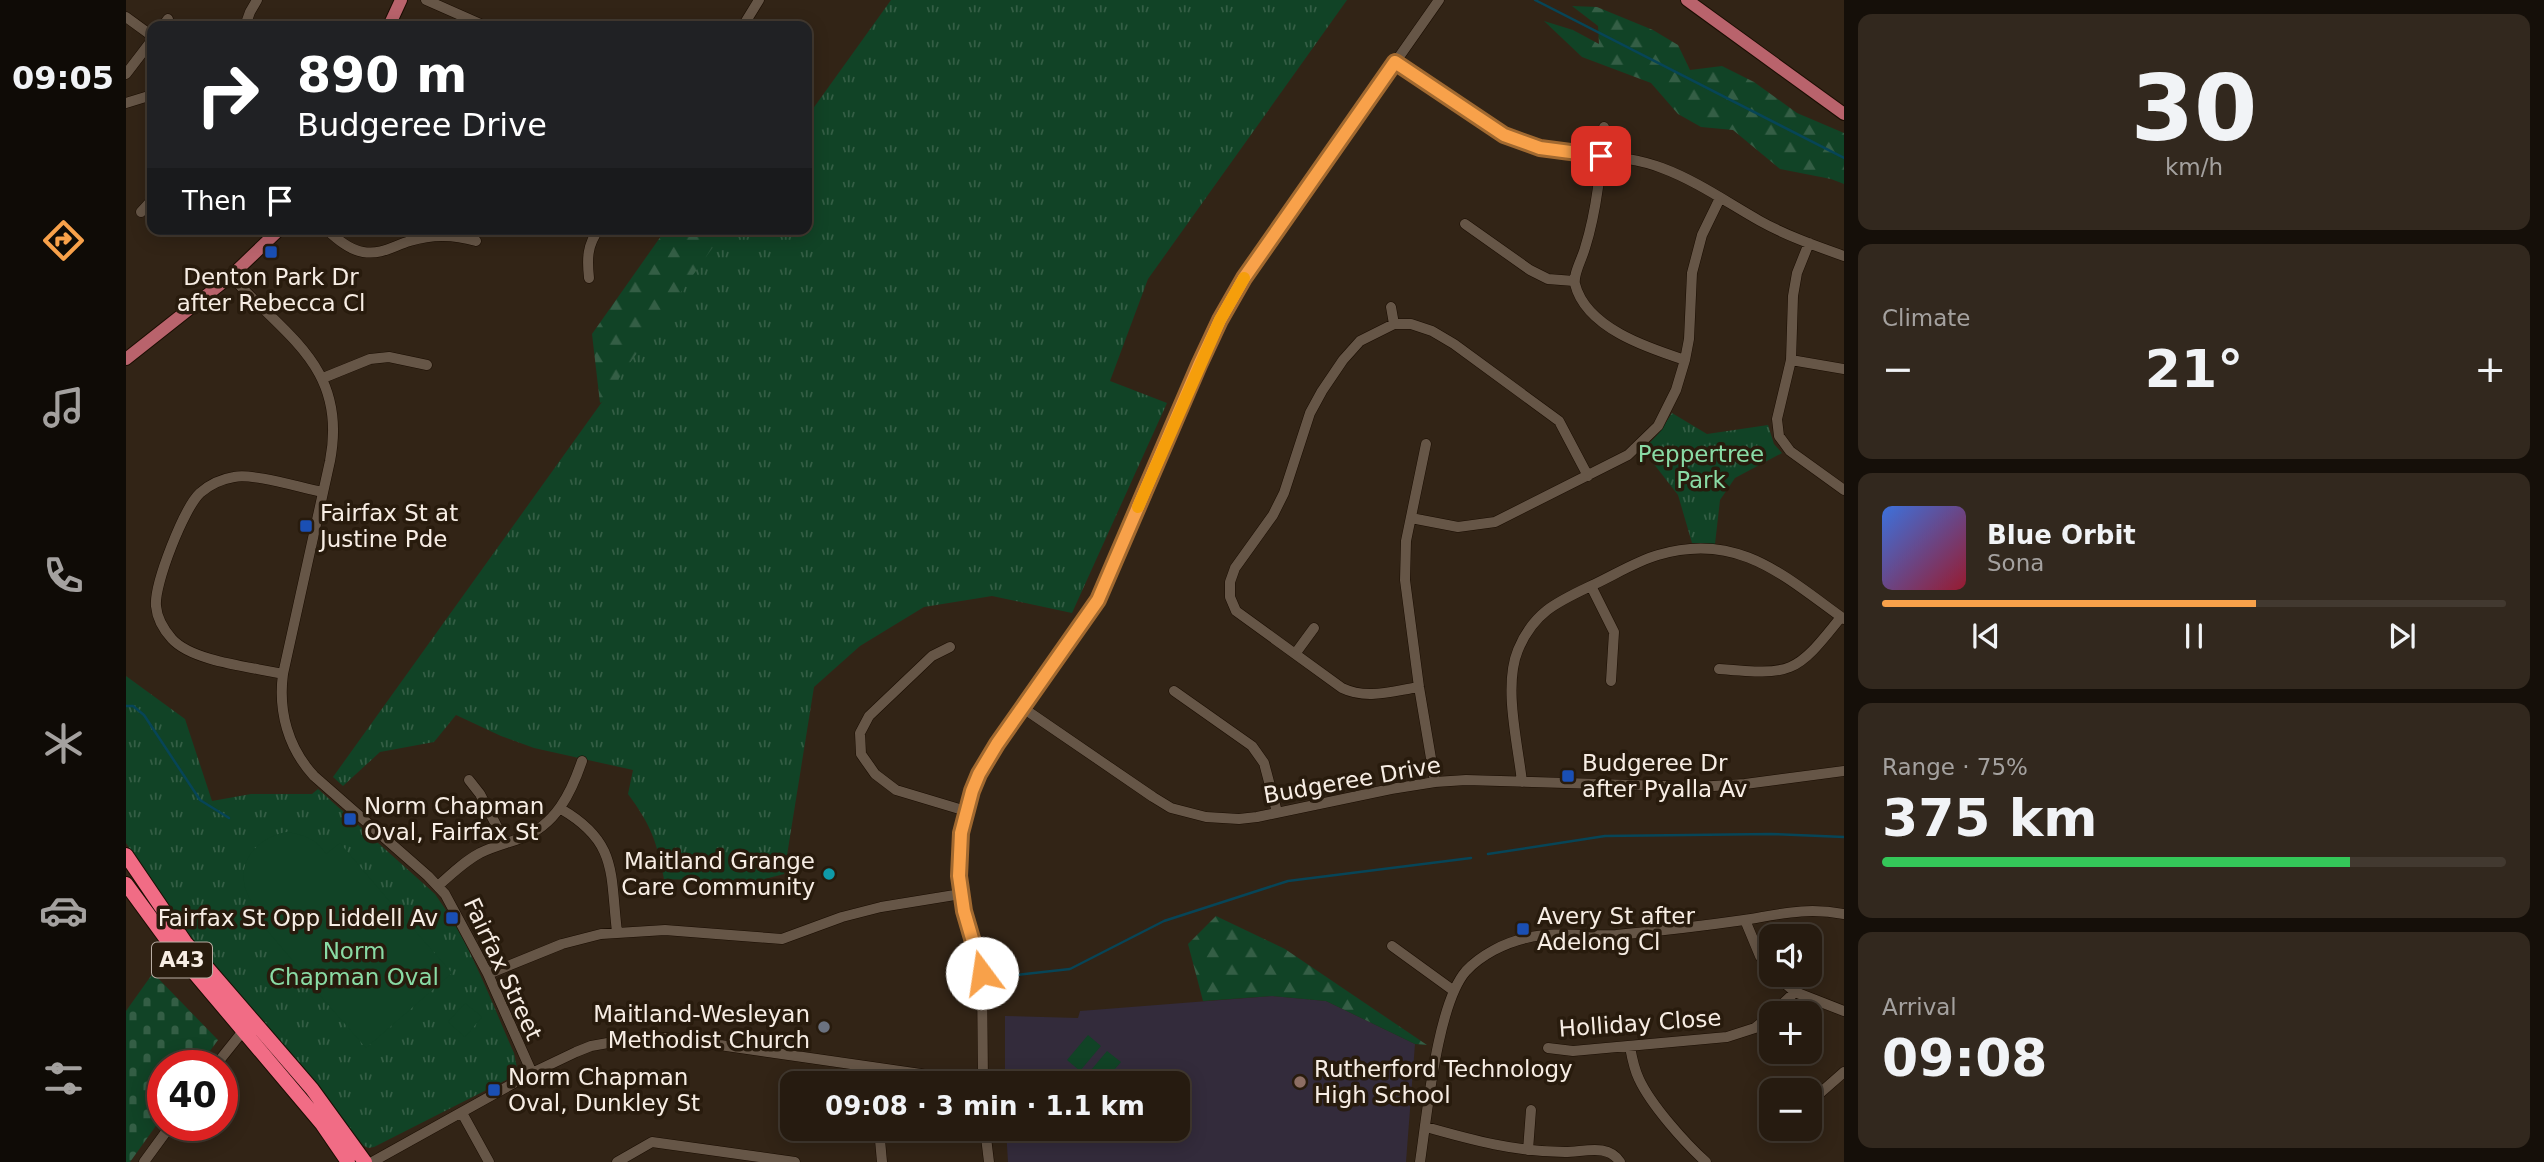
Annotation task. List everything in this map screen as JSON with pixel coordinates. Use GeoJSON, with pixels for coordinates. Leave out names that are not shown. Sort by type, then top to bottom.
{"type":"FeatureCollection","features":[{"type":"Feature","properties":{"kind":"highway","name":"A43"},"geometry":{"type":"LineString","coordinates":[[126,855],[185,942],[337,1121],[365,1162]]}},
{"type":"Feature","properties":{"kind":"highway","name":"A43"},"geometry":{"type":"LineString","coordinates":[[126,884],[170,944],[307,1105],[348,1162]]}},
{"type":"Feature","properties":{"kind":"highway"},"geometry":{"type":"LineString","coordinates":[[243,1031],[266,1035]]}},
{"type":"Feature","properties":{"kind":"main road"},"geometry":{"type":"LineString","coordinates":[[391,21],[401,0]]}},
{"type":"Feature","properties":{"kind":"main road"},"geometry":{"type":"LineString","coordinates":[[1687,0],[1844,114]]}},
{"type":"Feature","properties":{"kind":"main road"},"geometry":{"type":"LineString","coordinates":[[126,359],[231,276],[274,235]]}},
{"type":"Feature","properties":{"kind":"street"},"geometry":{"type":"LineString","coordinates":[[247,21],[257,0]]}},
{"type":"Feature","properties":{"kind":"street"},"geometry":{"type":"LineString","coordinates":[[426,0],[474,21]]}},
{"type":"Feature","properties":{"kind":"street"},"geometry":{"type":"LineString","coordinates":[[746,21],[759,0]]}},
{"type":"Feature","properties":{"kind":"street"},"geometry":{"type":"LineString","coordinates":[[983,1071],[982,973],[961,894],[959,855],[972,791],[986,760],[1102,592],[1199,365],[1231,299],[1439,0]]}},
{"type":"Feature","properties":{"kind":"street"},"geometry":{"type":"LineString","coordinates":[[126,17],[147,34]]}},
{"type":"Feature","properties":{"kind":"street"},"geometry":{"type":"LineString","coordinates":[[126,74],[147,45]]}},
{"type":"Feature","properties":{"kind":"street"},"geometry":{"type":"LineString","coordinates":[[1395,62],[1504,135],[1540,148],[1657,166],[1695,182],[1762,222],[1844,256]]}},
{"type":"Feature","properties":{"kind":"street"},"geometry":{"type":"LineString","coordinates":[[126,103],[147,97]]}},
{"type":"Feature","properties":{"kind":"street"},"geometry":{"type":"LineString","coordinates":[[1604,127],[1594,216],[1574,281],[1582,302],[1607,326],[1644,347],[1685,360]]}},
{"type":"Feature","properties":{"kind":"street"},"geometry":{"type":"LineString","coordinates":[[1411,518],[1458,527],[1495,522],[1628,455],[1658,426],[1676,390],[1685,360],[1689,339],[1692,274],[1702,235],[1720,198]]}},
{"type":"Feature","properties":{"kind":"street"},"geometry":{"type":"LineString","coordinates":[[141,212],[147,205]]}},
{"type":"Feature","properties":{"kind":"street"},"geometry":{"type":"LineString","coordinates":[[1465,224],[1530,270],[1548,279],[1574,281]]}},
{"type":"Feature","properties":{"kind":"street"},"geometry":{"type":"LineString","coordinates":[[333,235],[347,246],[362,252],[384,253],[409,241],[436,236],[453,236],[476,241]]}},
{"type":"Feature","properties":{"kind":"street"},"geometry":{"type":"LineString","coordinates":[[408,235],[409,241]]}},
{"type":"Feature","properties":{"kind":"street"},"geometry":{"type":"LineString","coordinates":[[589,278],[587,255],[594,235]]}},
{"type":"Feature","properties":{"kind":"street"},"geometry":{"type":"LineString","coordinates":[[1809,243],[1797,273],[1793,296],[1791,360],[1777,419],[1779,436],[1790,451],[1844,490]]}},
{"type":"Feature","properties":{"kind":"street","name":"Fairfax Street"},"geometry":{"type":"LineString","coordinates":[[231,276],[300,345],[323,378],[331,404],[334,440],[283,674],[281,694],[286,726],[295,750],[307,768],[438,886],[453,905],[488,974],[532,1073]]}},
{"type":"Feature","properties":{"kind":"street"},"geometry":{"type":"LineString","coordinates":[[1391,307],[1394,324]]}},
{"type":"Feature","properties":{"kind":"street"},"geometry":{"type":"LineString","coordinates":[[1419,687],[1370,695],[1342,688],[1236,611],[1230,597],[1230,582],[1236,568],[1284,493],[1310,413],[1343,360],[1360,341],[1394,324],[1411,324],[1432,331],[1454,344],[1559,421],[1588,476]]}},
{"type":"Feature","properties":{"kind":"street"},"geometry":{"type":"LineString","coordinates":[[323,378],[370,359],[390,357],[427,365]]}},
{"type":"Feature","properties":{"kind":"street"},"geometry":{"type":"LineString","coordinates":[[1791,360],[1844,369]]}},
{"type":"Feature","properties":{"kind":"street"},"geometry":{"type":"LineString","coordinates":[[1426,443],[1406,541],[1405,580],[1435,782]]}},
{"type":"Feature","properties":{"kind":"street"},"geometry":{"type":"LineString","coordinates":[[283,674],[206,657],[187,650],[173,640],[159,620],[156,604],[158,581],[190,505],[202,491],[214,483],[234,477],[248,477],[323,492]]}},
{"type":"Feature","properties":{"kind":"street"},"geometry":{"type":"LineString","coordinates":[[1522,782],[1511,685],[1517,652],[1532,624],[1555,602],[1656,556],[1679,550],[1714,548],[1750,556],[1782,574],[1842,618],[1813,652],[1795,666],[1765,673],[1719,670]]}},
{"type":"Feature","properties":{"kind":"street"},"geometry":{"type":"LineString","coordinates":[[1591,586],[1614,632],[1611,681]]}},
{"type":"Feature","properties":{"kind":"street"},"geometry":{"type":"LineString","coordinates":[[1296,654],[1314,628]]}},
{"type":"Feature","properties":{"kind":"street"},"geometry":{"type":"LineString","coordinates":[[950,647],[932,656],[869,716],[860,733],[861,754],[875,774],[896,790],[966,811]]}},
{"type":"Feature","properties":{"kind":"street"},"geometry":{"type":"LineString","coordinates":[[1174,691],[1252,746],[1264,762],[1277,812]]}},
{"type":"Feature","properties":{"kind":"street","name":"Budgeree Drive"},"geometry":{"type":"LineString","coordinates":[[1023,708],[1171,808],[1222,819],[1239,819],[1435,782],[1698,787],[1745,784],[1844,771]]}},
{"type":"Feature","properties":{"kind":"street"},"geometry":{"type":"LineString","coordinates":[[438,886],[470,859],[505,842],[522,838],[561,809],[582,761]]}},
{"type":"Feature","properties":{"kind":"street"},"geometry":{"type":"LineString","coordinates":[[469,780],[480,794],[505,842]]}},
{"type":"Feature","properties":{"kind":"street"},"geometry":{"type":"LineString","coordinates":[[561,809],[582,822],[603,844],[617,932]]}},
{"type":"Feature","properties":{"kind":"street"},"geometry":{"type":"LineString","coordinates":[[488,974],[562,944],[617,932],[665,930],[782,939],[842,917],[881,907],[961,894]]}},
{"type":"Feature","properties":{"kind":"street"},"geometry":{"type":"LineString","coordinates":[[1420,1162],[1443,1019],[1454,990],[1466,971],[1496,948],[1523,938],[1548,934],[1613,935],[1745,920],[1785,911],[1844,914]]}},
{"type":"Feature","properties":{"kind":"street"},"geometry":{"type":"LineString","coordinates":[[1745,920],[1759,954]]}},
{"type":"Feature","properties":{"kind":"street"},"geometry":{"type":"LineString","coordinates":[[1392,946],[1454,990]]}},
{"type":"Feature","properties":{"kind":"street"},"geometry":{"type":"LineString","coordinates":[[1789,987],[1795,992],[1844,1011]]}},
{"type":"Feature","properties":{"kind":"street","name":"Holliday Close"},"geometry":{"type":"LineString","coordinates":[[1786,1001],[1795,992]]}},
{"type":"Feature","properties":{"kind":"street","name":"Holliday Close"},"geometry":{"type":"LineString","coordinates":[[1548,1048],[1563,1051],[1630,1047],[1737,1035],[1759,1024]]}},
{"type":"Feature","properties":{"kind":"street"},"geometry":{"type":"LineString","coordinates":[[228,1050],[243,1031]]}},
{"type":"Feature","properties":{"kind":"street"},"geometry":{"type":"LineString","coordinates":[[372,1162],[532,1073],[591,1046],[636,1038],[671,1038],[897,1071]]}},
{"type":"Feature","properties":{"kind":"street"},"geometry":{"type":"LineString","coordinates":[[1630,1047],[1634,1068],[1644,1088],[1683,1138],[1706,1162]]}},
{"type":"Feature","properties":{"kind":"street"},"geometry":{"type":"LineString","coordinates":[[1822,1091],[1844,1072]]}},
{"type":"Feature","properties":{"kind":"street"},"geometry":{"type":"LineString","coordinates":[[1528,1150],[1531,1110]]}},
{"type":"Feature","properties":{"kind":"street"},"geometry":{"type":"LineString","coordinates":[[461,1113],[489,1162]]}},
{"type":"Feature","properties":{"kind":"street"},"geometry":{"type":"LineString","coordinates":[[1426,1127],[1491,1145],[1528,1150],[1603,1150],[1616,1156],[1620,1162]]}},
{"type":"Feature","properties":{"kind":"street"},"geometry":{"type":"LineString","coordinates":[[144,1162],[159,1141]]}},
{"type":"Feature","properties":{"kind":"street"},"geometry":{"type":"LineString","coordinates":[[880,1141],[882,1162]]}},
{"type":"Feature","properties":{"kind":"street"},"geometry":{"type":"LineString","coordinates":[[986,1141],[989,1162]]}},
{"type":"Feature","properties":{"kind":"street"},"geometry":{"type":"LineString","coordinates":[[617,1162],[652,1142],[795,1162]]}},
{"type":"Feature","properties":{"kind":"shaded area","name":"Rutherford Technology High School"},"geometry":{"type":"Polygon","coordinates":[[[1272,996],[1326,1001],[1415,1044],[1406,1162],[1008,1162],[1007,1141],[1190,1141],[1190,1071],[1005,1071],[1005,1016],[1078,1018],[1080,1011],[1272,996]]]}},
{"type":"Feature","properties":{"kind":"green space"},"geometry":{"type":"Polygon","coordinates":[[[891,0],[1347,0],[1148,279],[1110,381],[1167,403],[1072,613],[992,596],[924,607],[860,646],[814,687],[784,874],[753,882],[664,879],[652,834],[628,794],[633,770],[534,748],[456,715],[434,742],[380,752],[343,786],[333,777],[722,235],[812,235],[812,110],[891,0]]]}},
{"type":"Feature","properties":{"kind":"green space"},"geometry":{"type":"Polygon","coordinates":[[[1572,6],[1597,7],[1653,30],[1678,45],[1690,70],[1722,66],[1754,82],[1797,113],[1844,133],[1844,184],[1780,169],[1733,130],[1701,127],[1678,114],[1651,83],[1582,57],[1544,21],[1573,30],[1599,44],[1598,26],[1572,6]]]}},
{"type":"Feature","properties":{"kind":"green space"},"geometry":{"type":"Polygon","coordinates":[[[662,235],[724,235],[608,399],[600,403],[592,334],[662,235]]]}},
{"type":"Feature","properties":{"kind":"green space","name":"Peppertree Park"},"geometry":{"type":"Polygon","coordinates":[[[1672,413],[1707,434],[1768,425],[1774,444],[1782,453],[1735,478],[1720,500],[1715,544],[1692,543],[1678,495],[1643,450],[1659,433],[1672,413]]]}},
{"type":"Feature","properties":{"kind":"green space","name":"Norm Chapman Oval"},"geometry":{"type":"Polygon","coordinates":[[[126,676],[185,719],[212,801],[251,794],[312,794],[318,789],[435,894],[469,951],[514,1053],[517,1068],[512,1077],[374,1147],[363,1145],[296,1060],[202,953],[173,915],[126,843],[126,676]]]}},
{"type":"Feature","properties":{"kind":"green space"},"geometry":{"type":"Polygon","coordinates":[[[286,832],[309,838],[326,854],[340,843],[391,903],[379,914],[393,924],[402,916],[452,973],[366,1048],[316,991],[328,980],[320,964],[305,975],[254,915],[259,911],[245,886],[246,863],[260,844],[286,832]]]}},
{"type":"Feature","properties":{"kind":"green space"},"geometry":{"type":"Polygon","coordinates":[[[1216,916],[1285,949],[1427,1045],[1415,1044],[1326,1001],[1272,996],[1203,1001],[1188,944],[1216,916]]]}},
{"type":"Feature","properties":{"kind":"green space"},"geometry":{"type":"Polygon","coordinates":[[[153,973],[218,1040],[211,1050],[147,1050],[147,1138],[130,1162],[126,1162],[126,1011],[153,973]]]}},
{"type":"Feature","properties":{"kind":"green space"},"geometry":{"type":"Polygon","coordinates":[[[465,1003],[482,1017],[465,1037],[448,1022],[465,1003]]]}},
{"type":"Feature","properties":{"kind":"green space"},"geometry":{"type":"Polygon","coordinates":[[[1088,1035],[1101,1046],[1080,1071],[1067,1060],[1088,1035]]]}},
{"type":"Feature","properties":{"kind":"green space"},"geometry":{"type":"Polygon","coordinates":[[[1107,1051],[1121,1062],[1113,1071],[1090,1071],[1107,1051]]]}},
{"type":"Feature","properties":{"kind":"waterway"},"geometry":{"type":"LineString","coordinates":[[1535,0],[1844,158]]}},
{"type":"Feature","properties":{"kind":"waterway"},"geometry":{"type":"LineString","coordinates":[[126,706],[133,706],[144,715],[200,800],[229,818]]}},
{"type":"Feature","properties":{"kind":"waterway"},"geometry":{"type":"LineString","coordinates":[[1488,854],[1605,836],[1771,834],[1844,837]]}},
{"type":"Feature","properties":{"kind":"waterway"},"geometry":{"type":"LineString","coordinates":[[1008,976],[1070,969],[1164,921],[1288,881],[1471,858]]}},
{"type":"Feature","properties":{"kind":"slow traffic"},"geometry":{"type":"LineString","coordinates":[[1138,507],[1199,365],[1244,278]]}},
{"type":"Feature","properties":{"kind":"place","name":"Denton Park Dr after Rebecca Cl"},"geometry":{"type":"Point","coordinates":[271,252]}},
{"type":"Feature","properties":{"kind":"place","name":"Fairfax St at Justine Pde"},"geometry":{"type":"Point","coordinates":[306,526]}},
{"type":"Feature","properties":{"kind":"place","name":"Budgeree Dr after Pyalla Av"},"geometry":{"type":"Point","coordinates":[1568,776]}},
{"type":"Feature","properties":{"kind":"place","name":"Norm Chapman Oval, Fairfax St"},"geometry":{"type":"Point","coordinates":[350,819]}},
{"type":"Feature","properties":{"kind":"place","name":"Maitland Grange Care Community"},"geometry":{"type":"Point","coordinates":[829,874]}},
{"type":"Feature","properties":{"kind":"place","name":"Fairfax St Opp Liddell Av"},"geometry":{"type":"Point","coordinates":[452,918]}},
{"type":"Feature","properties":{"kind":"place","name":"Avery St after Adelong Cl"},"geometry":{"type":"Point","coordinates":[1523,929]}},
{"type":"Feature","properties":{"kind":"place","name":"Maitland-Wesleyan Methodist Church"},"geometry":{"type":"Point","coordinates":[824,1027]}},
{"type":"Feature","properties":{"kind":"place","name":"Rutherford Technology High School"},"geometry":{"type":"Point","coordinates":[1300,1082]}},
{"type":"Feature","properties":{"kind":"place","name":"Norm Chapman Oval, Dunkley St"},"geometry":{"type":"Point","coordinates":[494,1090]}},
{"type":"Feature","properties":{"kind":"route"},"geometry":{"type":"LineString","coordinates":[[982,973],[964,911],[959,876],[961,833],[979,774],[986,760],[1098,600],[1199,365],[1244,278],[1395,62],[1504,135],[1540,148],[1601,156]]}}]}
